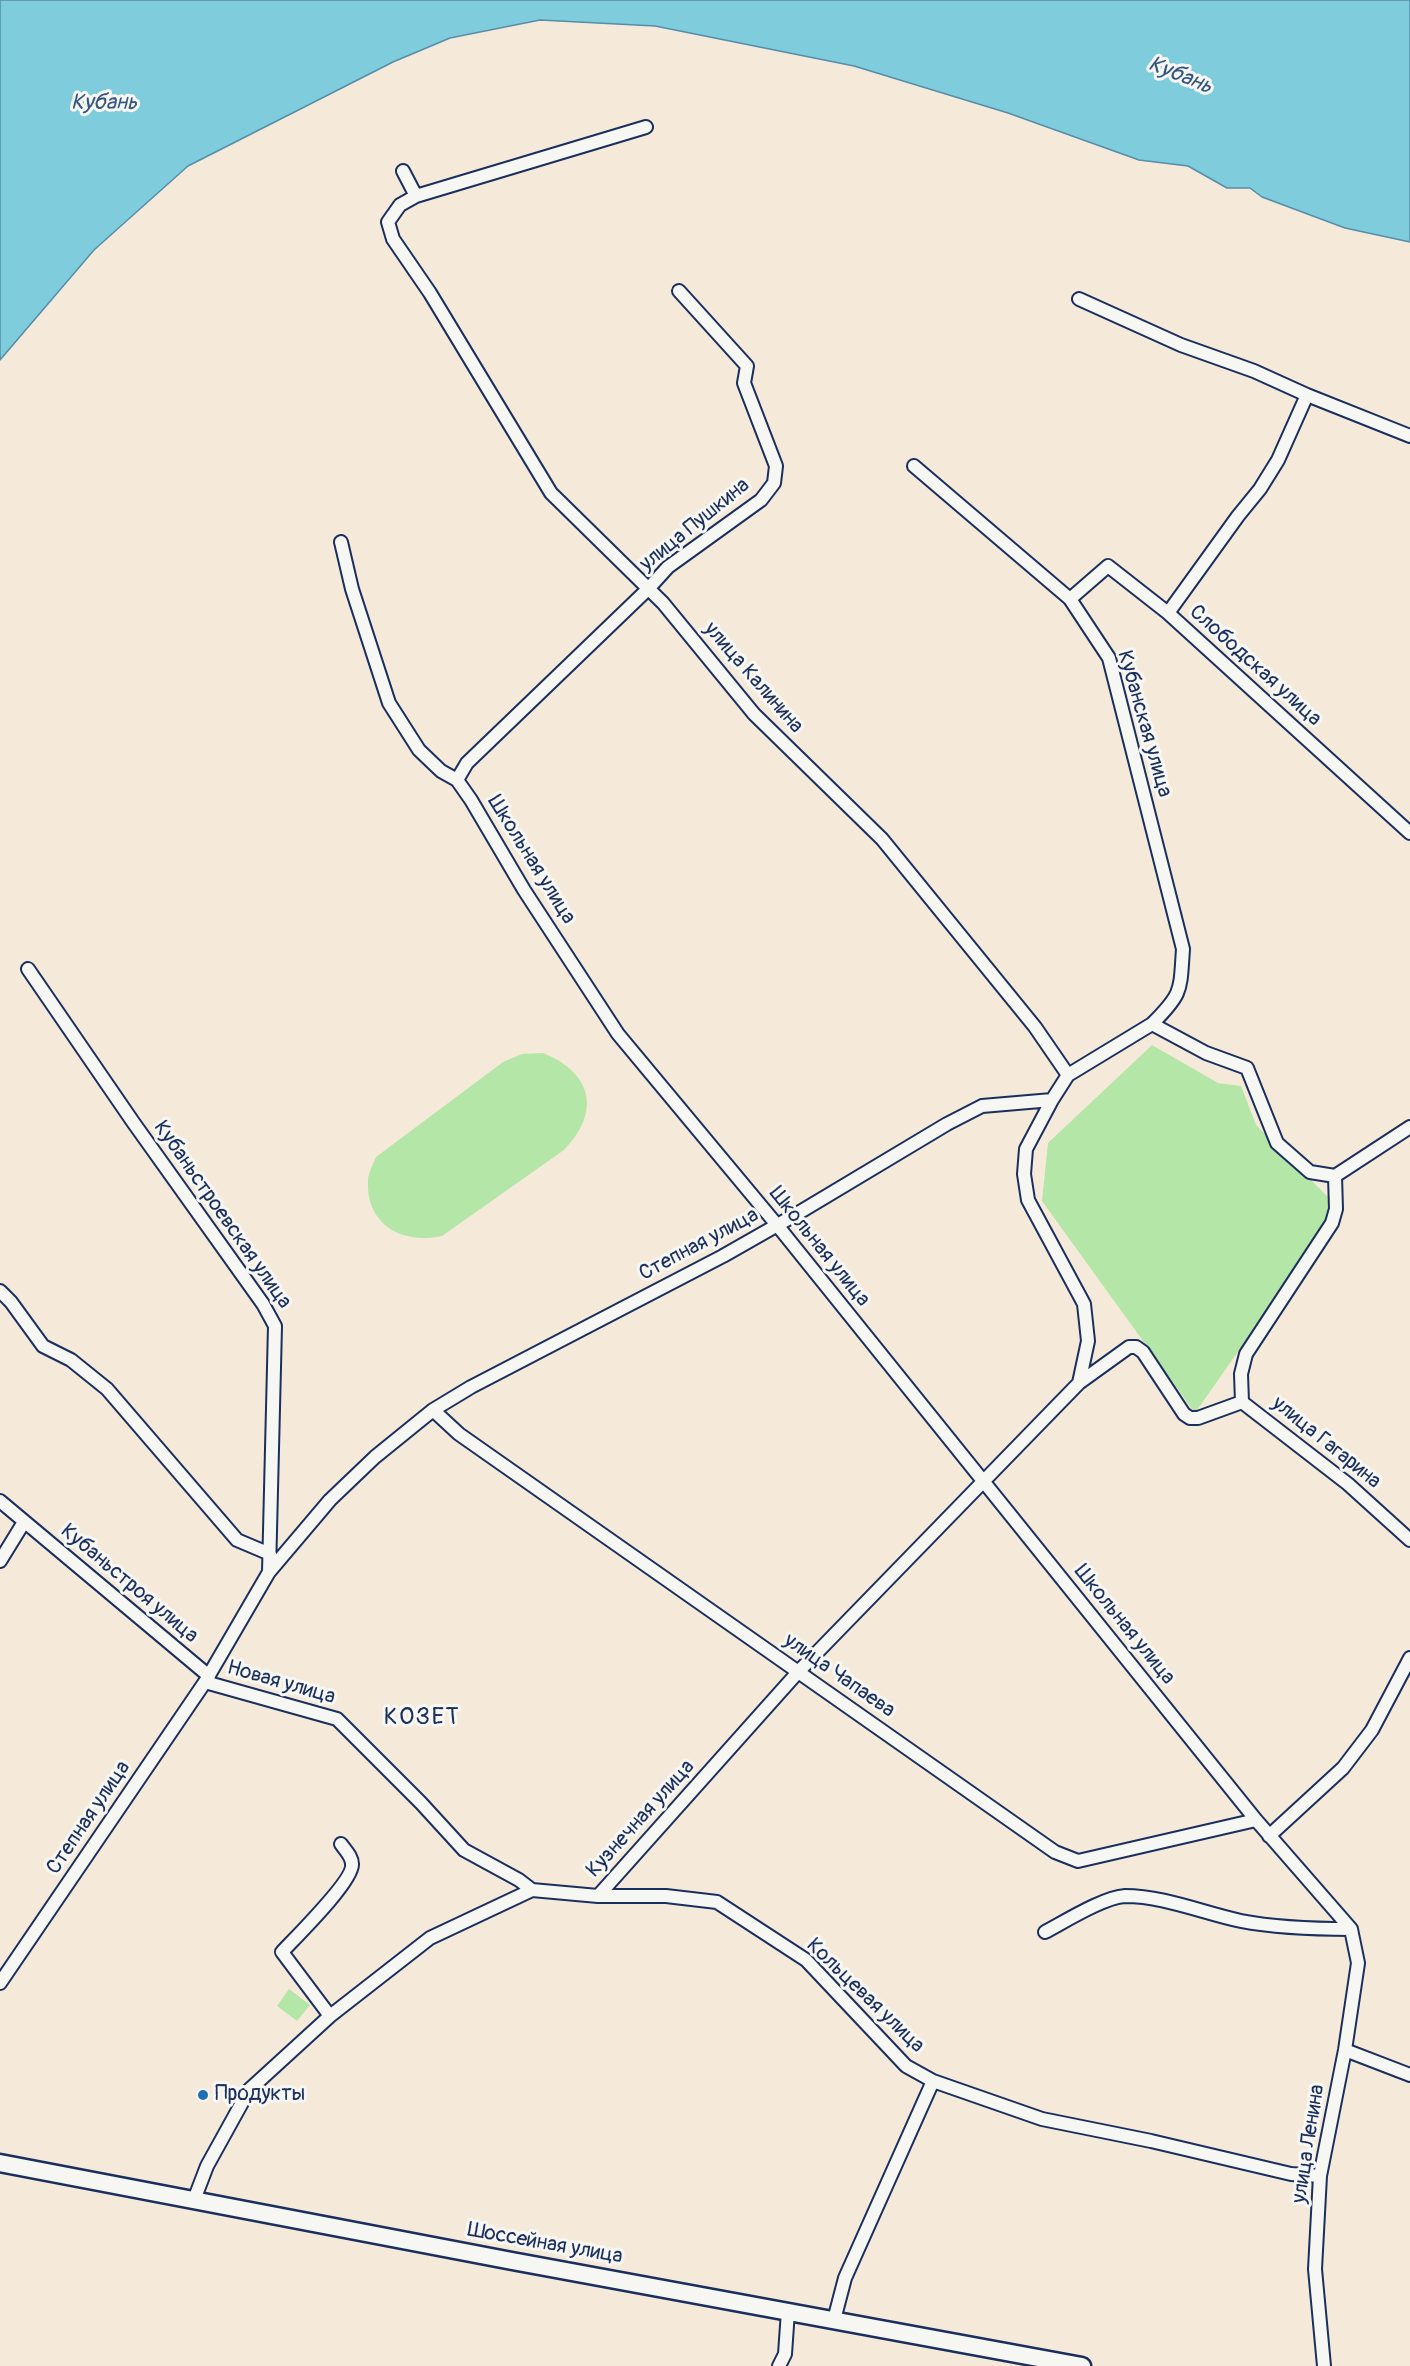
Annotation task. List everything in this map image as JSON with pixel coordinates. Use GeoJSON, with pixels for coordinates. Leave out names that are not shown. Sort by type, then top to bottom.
{"type":"FeatureCollection","features":[{"type":"Feature","properties":{"kind":"street"},"geometry":{"type":"LineString","coordinates":[[403,171],[416,196],[646,127]]}},
{"type":"Feature","properties":{"kind":"street","name":"улица Калинина"},"geometry":{"type":"LineString","coordinates":[[416,196],[400,205],[388,222],[393,239],[430,293],[551,493],[663,603],[754,714],[882,839],[1035,1028],[1068,1075]]}},
{"type":"Feature","properties":{"kind":"street","name":"улица Пушкина"},"geometry":{"type":"LineString","coordinates":[[457,780],[466,763],[648,589],[668,567],[761,500],[774,483],[776,465],[744,383],[747,366],[679,291]]}},
{"type":"Feature","properties":{"kind":"street"},"geometry":{"type":"LineString","coordinates":[[1079,299],[1181,345],[1254,371],[1410,436]]}},
{"type":"Feature","properties":{"kind":"street"},"geometry":{"type":"LineString","coordinates":[[1167,613],[1260,489],[1278,460],[1307,395]]}},
{"type":"Feature","properties":{"kind":"street","name":"Кубанская улица"},"geometry":{"type":"LineString","coordinates":[[914,466],[1070,599],[1109,658],[1183,949],[1180,988],[1174,1002],[1152,1024],[1068,1075]]}},
{"type":"Feature","properties":{"kind":"street","name":"Школьная улица"},"geometry":{"type":"LineString","coordinates":[[341,542],[352,589],[389,703],[419,750],[441,771],[457,780],[524,890],[618,1034],[777,1225],[1269,1836],[1351,1929]]}},
{"type":"Feature","properties":{"kind":"street","name":"Слободская улица"},"geometry":{"type":"LineString","coordinates":[[1070,599],[1108,566],[1167,613],[1410,833]]}},
{"type":"Feature","properties":{"kind":"street","name":"Кубаньстроевская улица"},"geometry":{"type":"LineString","coordinates":[[28,969],[133,1122],[263,1304],[275,1326],[269,1572]]}},
{"type":"Feature","properties":{"kind":"street"},"geometry":{"type":"LineString","coordinates":[[1152,1024],[1206,1053],[1247,1068],[1277,1143],[1310,1172],[1335,1176],[1410,1127]]}},
{"type":"Feature","properties":{"kind":"street"},"geometry":{"type":"LineString","coordinates":[[1068,1075],[1026,1149],[1024,1174],[1028,1200],[1084,1304],[1088,1341],[1079,1383]]}},
{"type":"Feature","properties":{"kind":"street","name":"Степная улица"},"geometry":{"type":"LineString","coordinates":[[0,1983],[207,1679],[269,1572],[330,1500],[375,1457],[433,1410],[723,1256],[947,1124],[982,1107],[1052,1100]]}},
{"type":"Feature","properties":{"kind":"street"},"geometry":{"type":"LineString","coordinates":[[1242,1402],[1241,1374],[1246,1354],[1332,1223],[1336,1209],[1335,1176]]}},
{"type":"Feature","properties":{"kind":"street"},"geometry":{"type":"LineString","coordinates":[[0,1291],[44,1346],[70,1360],[107,1389],[237,1540],[270,1554]]}},
{"type":"Feature","properties":{"kind":"street","name":"Кузнечная улица"},"geometry":{"type":"LineString","coordinates":[[532,1890],[598,1896],[799,1671],[983,1480],[1079,1383],[1128,1347],[1136,1347],[1143,1352],[1184,1414],[1190,1418],[1198,1418],[1242,1402]]}},
{"type":"Feature","properties":{"kind":"street","name":"улица Гагарина"},"geometry":{"type":"LineString","coordinates":[[1242,1402],[1348,1484],[1410,1540]]}},
{"type":"Feature","properties":{"kind":"street","name":"улица Чапаева"},"geometry":{"type":"LineString","coordinates":[[433,1410],[459,1434],[1055,1852],[1078,1861],[1256,1820]]}},
{"type":"Feature","properties":{"kind":"street","name":"Кубаньстроя улица"},"geometry":{"type":"LineString","coordinates":[[0,1501],[207,1679]]}},
{"type":"Feature","properties":{"kind":"street"},"geometry":{"type":"LineString","coordinates":[[0,1561],[24,1522]]}},
{"type":"Feature","properties":{"kind":"street"},"geometry":{"type":"LineString","coordinates":[[1269,1836],[1343,1768],[1372,1730],[1410,1658]]}},
{"type":"Feature","properties":{"kind":"street","name":"Новая улица"},"geometry":{"type":"LineString","coordinates":[[207,1679],[337,1719],[415,1796],[464,1850],[519,1880],[532,1890]]}},
{"type":"Feature","properties":{"kind":"street"},"geometry":{"type":"LineString","coordinates":[[330,2016],[282,1952],[346,1881],[353,1866],[350,1856],[341,1844]]}},
{"type":"Feature","properties":{"kind":"street"},"geometry":{"type":"LineString","coordinates":[[194,2200],[207,2166],[249,2090],[330,2016],[430,1938],[532,1890]]}},
{"type":"Feature","properties":{"kind":"street","name":"Кольцевая улица"},"geometry":{"type":"LineString","coordinates":[[598,1896],[666,1896],[717,1902],[806,1960],[906,2066],[933,2081],[1042,2119],[1151,2141],[1291,2174],[1320,2176]]}},
{"type":"Feature","properties":{"kind":"street"},"geometry":{"type":"LineString","coordinates":[[1045,1932],[1090,1909],[1124,1896],[1167,1902],[1242,1921],[1311,1929],[1351,1929]]}},
{"type":"Feature","properties":{"kind":"street","name":"улица Ленина"},"geometry":{"type":"LineString","coordinates":[[1324,2366],[1315,2270],[1320,2176],[1345,2050],[1358,1964],[1351,1929]]}},
{"type":"Feature","properties":{"kind":"street"},"geometry":{"type":"LineString","coordinates":[[1345,2050],[1410,2075]]}},
{"type":"Feature","properties":{"kind":"street"},"geometry":{"type":"LineString","coordinates":[[834,2320],[845,2278],[933,2081]]}},
{"type":"Feature","properties":{"kind":"street","name":"Шоссейная улица"},"geometry":{"type":"LineString","coordinates":[[0,2163],[1082,2366]]}},
{"type":"Feature","properties":{"kind":"street"},"geometry":{"type":"LineString","coordinates":[[779,2366],[785,2354],[788,2311]]}},
{"type":"Feature","properties":{"kind":"green space"},"geometry":{"type":"Polygon","coordinates":[[[1152,1045],[1218,1083],[1241,1086],[1256,1125],[1330,1199],[1335,1214],[1248,1344],[1244,1343],[1195,1413],[1042,1201],[1048,1143],[1152,1045]]]}},
{"type":"Feature","properties":{"kind":"green space"},"geometry":{"type":"Polygon","coordinates":[[[543,1053],[560,1061],[573,1071],[586,1095],[587,1108],[583,1122],[576,1136],[564,1150],[442,1236],[413,1237],[388,1228],[379,1219],[369,1195],[368,1179],[376,1157],[503,1062],[522,1054],[543,1053]]]}},
{"type":"Feature","properties":{"kind":"green space"},"geometry":{"type":"Polygon","coordinates":[[[289,1989],[310,2005],[297,2021],[277,2006],[289,1989]]]}},
{"type":"Feature","properties":{"kind":"water","name":"Кубань"},"geometry":{"type":"Polygon","coordinates":[[[0,0],[1410,0],[1410,242],[1345,228],[1262,197],[1250,188],[1227,188],[1188,166],[1139,160],[1008,113],[854,66],[655,26],[540,20],[450,38],[393,62],[188,166],[94,250],[0,360],[0,0]]]}},
{"type":"Feature","properties":{"kind":"place","name":"Продукты"},"geometry":{"type":"Point","coordinates":[203,2095]}},
{"type":"Feature","properties":{"kind":"district","name":"КОЗЕТ"},"geometry":{"type":"Point","coordinates":[422,1718]}}]}
